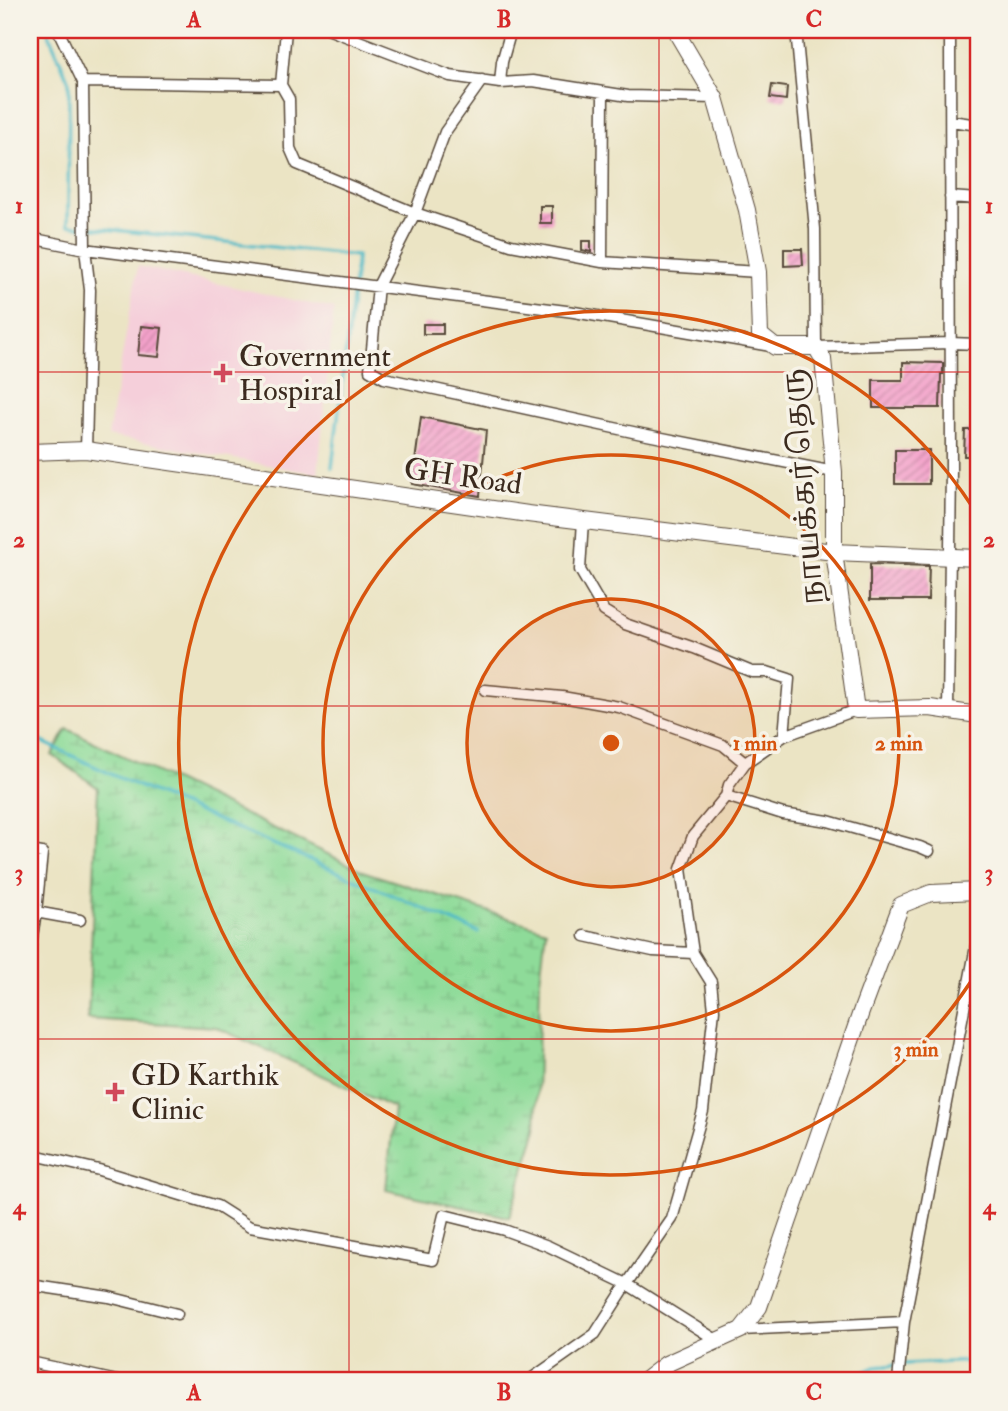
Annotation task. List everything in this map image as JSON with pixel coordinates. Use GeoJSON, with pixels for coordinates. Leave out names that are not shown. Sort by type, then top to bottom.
{"type":"FeatureCollection","features":[{"type":"Feature","properties":{"kind":"street"},"geometry":{"type":"LineString","coordinates":[[58,30],[83,82],[85,249],[90,290],[86,450]]}},
{"type":"Feature","properties":{"kind":"street"},"geometry":{"type":"LineString","coordinates":[[286,30],[281,85],[289,99],[290,148],[297,164],[415,213],[511,245],[602,262],[758,272]]}},
{"type":"Feature","properties":{"kind":"street"},"geometry":{"type":"LineString","coordinates":[[330,30],[450,76],[500,83],[533,81],[628,96],[715,98]]}},
{"type":"Feature","properties":{"kind":"street"},"geometry":{"type":"LineString","coordinates":[[500,83],[502,62],[511,30]]}},
{"type":"Feature","properties":{"kind":"street","name":"நாயக்கர் தெரு"},"geometry":{"type":"LineString","coordinates":[[675,30],[715,98],[747,210],[758,272],[760,335],[775,346],[816,347],[823,359],[834,472],[834,552],[856,710]]}},
{"type":"Feature","properties":{"kind":"street"},"geometry":{"type":"LineString","coordinates":[[796,30],[815,229],[816,347],[978,344]]}},
{"type":"Feature","properties":{"kind":"street"},"geometry":{"type":"LineString","coordinates":[[948,710],[951,469],[950,30]]}},
{"type":"Feature","properties":{"kind":"street"},"geometry":{"type":"LineString","coordinates":[[482,80],[445,132],[415,213],[379,286],[370,370],[384,379],[834,472]]}},
{"type":"Feature","properties":{"kind":"street"},"geometry":{"type":"LineString","coordinates":[[83,82],[281,85]]}},
{"type":"Feature","properties":{"kind":"street"},"geometry":{"type":"LineString","coordinates":[[602,262],[603,92]]}},
{"type":"Feature","properties":{"kind":"street"},"geometry":{"type":"LineString","coordinates":[[951,121],[978,125]]}},
{"type":"Feature","properties":{"kind":"street"},"geometry":{"type":"LineString","coordinates":[[950,197],[978,199]]}},
{"type":"Feature","properties":{"kind":"street"},"geometry":{"type":"LineString","coordinates":[[30,238],[85,249],[573,312],[775,346]]}},
{"type":"Feature","properties":{"kind":"street","name":"GH Road"},"geometry":{"type":"LineString","coordinates":[[30,452],[86,450],[583,520],[834,552],[978,558]]}},
{"type":"Feature","properties":{"kind":"street"},"geometry":{"type":"LineString","coordinates":[[583,520],[580,570],[604,611],[625,624],[752,671],[789,678],[784,736]]}},
{"type":"Feature","properties":{"kind":"street"},"geometry":{"type":"LineString","coordinates":[[485,690],[562,697],[619,707],[723,745],[745,763]]}},
{"type":"Feature","properties":{"kind":"street"},"geometry":{"type":"LineString","coordinates":[[528,1381],[595,1334],[672,1219],[702,1111],[714,1010],[711,982],[693,953],[681,869],[692,836],[726,796],[745,763],[784,736],[856,710],[930,708],[978,715]]}},
{"type":"Feature","properties":{"kind":"street"},"geometry":{"type":"LineString","coordinates":[[726,796],[783,814],[828,821],[929,851]]}},
{"type":"Feature","properties":{"kind":"street"},"geometry":{"type":"LineString","coordinates":[[30,851],[42,853],[30,949]]}},
{"type":"Feature","properties":{"kind":"street"},"geometry":{"type":"LineString","coordinates":[[741,1330],[759,1307],[901,905],[931,893],[978,891]]}},
{"type":"Feature","properties":{"kind":"street"},"geometry":{"type":"LineString","coordinates":[[33,911],[80,920]]}},
{"type":"Feature","properties":{"kind":"street"},"geometry":{"type":"LineString","coordinates":[[585,936],[653,951],[693,953]]}},
{"type":"Feature","properties":{"kind":"street"},"geometry":{"type":"LineString","coordinates":[[898,1381],[904,1322],[978,936]]}},
{"type":"Feature","properties":{"kind":"street"},"geometry":{"type":"LineString","coordinates":[[30,1154],[99,1170],[217,1206],[250,1227],[433,1260],[444,1214],[504,1230],[548,1246],[627,1284],[718,1341]]}},
{"type":"Feature","properties":{"kind":"street"},"geometry":{"type":"LineString","coordinates":[[30,1286],[109,1297],[177,1314]]}},
{"type":"Feature","properties":{"kind":"street"},"geometry":{"type":"LineString","coordinates":[[644,1381],[666,1364],[741,1330],[904,1322]]}},
{"type":"Feature","properties":{"kind":"street"},"geometry":{"type":"LineString","coordinates":[[30,1362],[117,1381]]}},
{"type":"Feature","properties":{"kind":"street"},"geometry":{"type":"LineString","coordinates":[[924,1381],[978,1380]]}},
{"type":"Feature","properties":{"kind":"shaded area","name":"Government Hospiral"},"geometry":{"type":"Polygon","coordinates":[[[138,266],[334,309],[318,474],[108,436],[138,266]]]}},
{"type":"Feature","properties":{"kind":"green space"},"geometry":{"type":"Polygon","coordinates":[[[67,729],[365,872],[546,930],[540,980],[536,1132],[509,1217],[386,1190],[394,1108],[216,1027],[88,1019],[98,788],[52,755],[67,729]]]}},
{"type":"Feature","properties":{"kind":"building"},"geometry":{"type":"Polygon","coordinates":[[[772,85],[787,87],[786,100],[770,98],[772,85]]]}},
{"type":"Feature","properties":{"kind":"building"},"geometry":{"type":"Polygon","coordinates":[[[540,206],[552,206],[552,223],[540,223],[540,206]]]}},
{"type":"Feature","properties":{"kind":"building"},"geometry":{"type":"Polygon","coordinates":[[[582,241],[591,241],[591,252],[582,250],[582,241]]]}},
{"type":"Feature","properties":{"kind":"building"},"geometry":{"type":"Polygon","coordinates":[[[784,249],[802,249],[803,265],[784,266],[784,249]]]}},
{"type":"Feature","properties":{"kind":"building"},"geometry":{"type":"Polygon","coordinates":[[[423,324],[443,324],[443,334],[423,334],[423,324]]]}},
{"type":"Feature","properties":{"kind":"building"},"geometry":{"type":"Polygon","coordinates":[[[141,326],[162,328],[159,357],[138,355],[141,326]]]}},
{"type":"Feature","properties":{"kind":"building"},"geometry":{"type":"Polygon","coordinates":[[[903,362],[943,363],[940,408],[873,408],[873,380],[903,380],[903,362]]]}},
{"type":"Feature","properties":{"kind":"building"},"geometry":{"type":"Polygon","coordinates":[[[421,417],[486,430],[480,496],[412,484],[421,417]]]}},
{"type":"Feature","properties":{"kind":"building"},"geometry":{"type":"Polygon","coordinates":[[[965,430],[978,430],[978,456],[964,456],[965,430]]]}},
{"type":"Feature","properties":{"kind":"building"},"geometry":{"type":"Polygon","coordinates":[[[895,450],[929,450],[929,484],[895,484],[895,450]]]}},
{"type":"Feature","properties":{"kind":"building"},"geometry":{"type":"Polygon","coordinates":[[[870,564],[929,566],[928,600],[870,600],[870,564]]]}},
{"type":"Feature","properties":{"kind":"waterway"},"geometry":{"type":"LineString","coordinates":[[47,30],[69,82],[68,225],[357,256],[332,468]]}},
{"type":"Feature","properties":{"kind":"waterway"},"geometry":{"type":"LineString","coordinates":[[30,736],[115,776],[478,932]]}},
{"type":"Feature","properties":{"kind":"waterway"},"geometry":{"type":"LineString","coordinates":[[903,1364],[978,1361]]}},
{"type":"Feature","properties":{"kind":"waterway"},"geometry":{"type":"LineString","coordinates":[[844,1381],[875,1367],[896,1365]]}},
{"type":"Feature","properties":{"kind":"place","name":"Government Hospiral"},"geometry":{"type":"Point","coordinates":[223,373]}},
{"type":"Feature","properties":{"kind":"place","name":"GD Karthik Clinic"},"geometry":{"type":"Point","coordinates":[115,1092]}}]}
